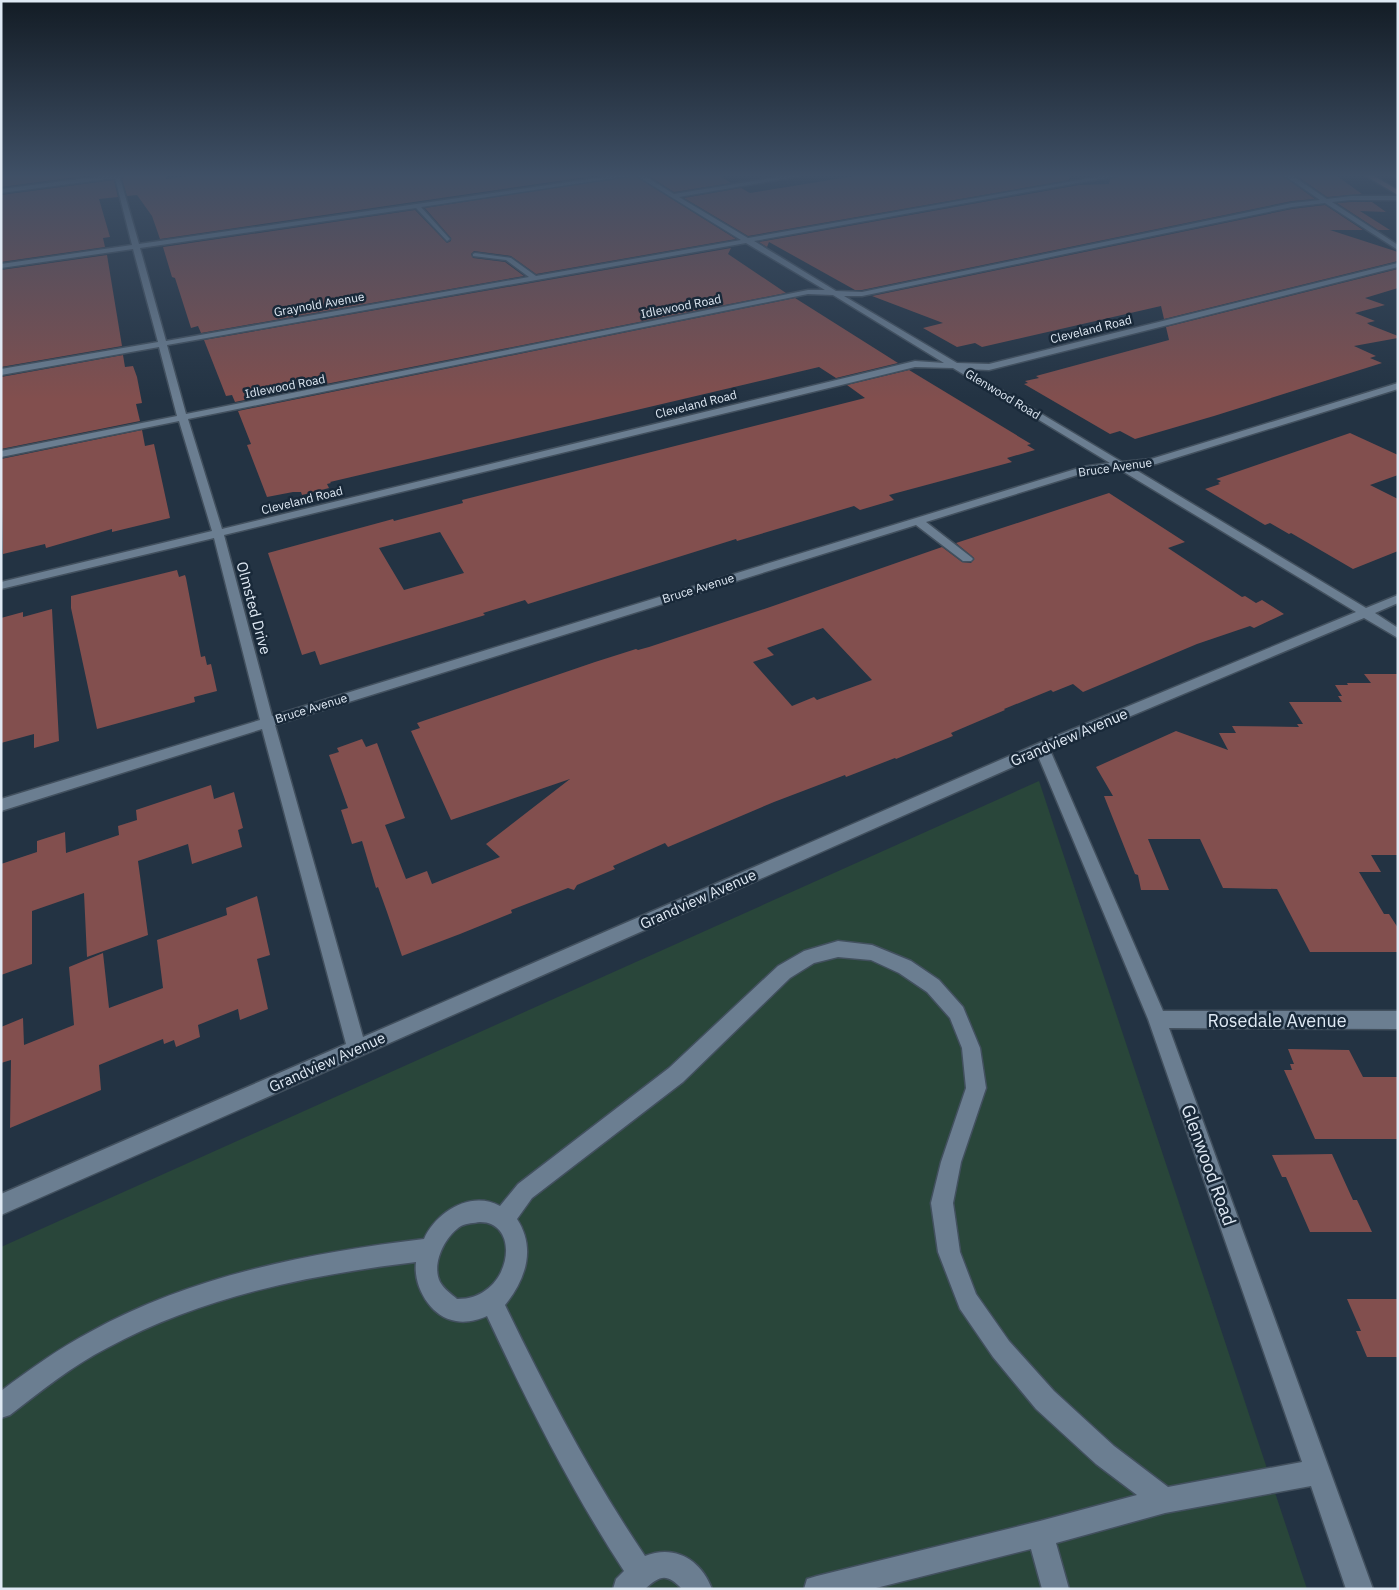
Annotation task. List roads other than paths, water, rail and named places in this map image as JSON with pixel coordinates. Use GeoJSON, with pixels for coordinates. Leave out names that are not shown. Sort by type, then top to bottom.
{"type":"FeatureCollection","features":[{"type":"Feature","properties":{"kind":"street"},"geometry":{"type":"LineString","coordinates":[[1,266],[108,250]]}},
{"type":"Feature","properties":{"kind":"street","name":"Olmsted Drive"},"geometry":{"type":"LineString","coordinates":[[137,250],[183,418],[218,533],[357,1050]]}},
{"type":"Feature","properties":{"kind":"street","name":"Graynold Avenue"},"geometry":{"type":"LineString","coordinates":[[1,372],[696,250]]}},
{"type":"Feature","properties":{"kind":"street","name":"Glenwood Road"},"geometry":{"type":"LineString","coordinates":[[764,250],[1366,612],[1398,634]]}},
{"type":"Feature","properties":{"kind":"street","name":"Idlewood Road"},"geometry":{"type":"LineString","coordinates":[[1,454],[808,292],[862,294],[1071,250]]}},
{"type":"Feature","properties":{"kind":"street"},"geometry":{"type":"LineString","coordinates":[[475,255],[502,256],[513,260],[535,278]]}},
{"type":"Feature","properties":{"kind":"street","name":"Cleveland Road"},"geometry":{"type":"LineString","coordinates":[[1,586],[916,364],[954,364],[990,368],[1398,265]]}},
{"type":"Feature","properties":{"kind":"street","name":"Bruce Avenue"},"geometry":{"type":"LineString","coordinates":[[1,805],[267,721],[1086,469],[1152,462],[1398,386]]}},
{"type":"Feature","properties":{"kind":"street"},"geometry":{"type":"LineString","coordinates":[[918,521],[967,559]]}},
{"type":"Feature","properties":{"kind":"street","name":"Grandview Avenue"},"geometry":{"type":"LineString","coordinates":[[1,1205],[1042,748],[1398,600]]}},
{"type":"Feature","properties":{"kind":"street","name":"Glenwood Road"},"geometry":{"type":"LineString","coordinates":[[1042,748],[1157,1020],[1360,1589]]}},
{"type":"Feature","properties":{"kind":"street"},"geometry":{"type":"LineString","coordinates":[[503,1218],[525,1191],[676,1075],[784,972],[810,956],[838,949],[872,953],[905,967],[933,986],[957,1013],[971,1048],[976,1088],[951,1162],[942,1203],[950,1252],[968,1300],[1001,1349],[1045,1400],[1105,1455],[1165,1500]]}},
{"type":"Feature","properties":{"kind":"street","name":"Rosedale Avenue"},"geometry":{"type":"LineString","coordinates":[[1157,1020],[1398,1020]]}},
{"type":"Feature","properties":{"kind":"street"},"geometry":{"type":"LineString","coordinates":[[471,1212],[488,1212],[503,1218],[514,1232],[518,1250],[516,1269],[506,1288],[492,1302],[474,1310],[456,1310],[440,1302],[430,1287],[426,1269],[430,1249],[440,1232],[454,1218],[471,1212]]}},
{"type":"Feature","properties":{"kind":"street"},"geometry":{"type":"LineString","coordinates":[[1,1406],[50,1368],[97,1339],[190,1297],[244,1280],[292,1269],[342,1260],[430,1249]]}},
{"type":"Feature","properties":{"kind":"street"},"geometry":{"type":"LineString","coordinates":[[492,1302],[534,1390],[585,1485],[612,1530],[634,1581],[656,1564],[674,1564],[690,1575],[699,1589]]}},
{"type":"Feature","properties":{"kind":"street"},"geometry":{"type":"LineString","coordinates":[[818,1589],[1040,1534],[1165,1500],[1318,1472]]}},
{"type":"Feature","properties":{"kind":"street"},"geometry":{"type":"LineString","coordinates":[[1040,1534],[1056,1589]]}}]}
